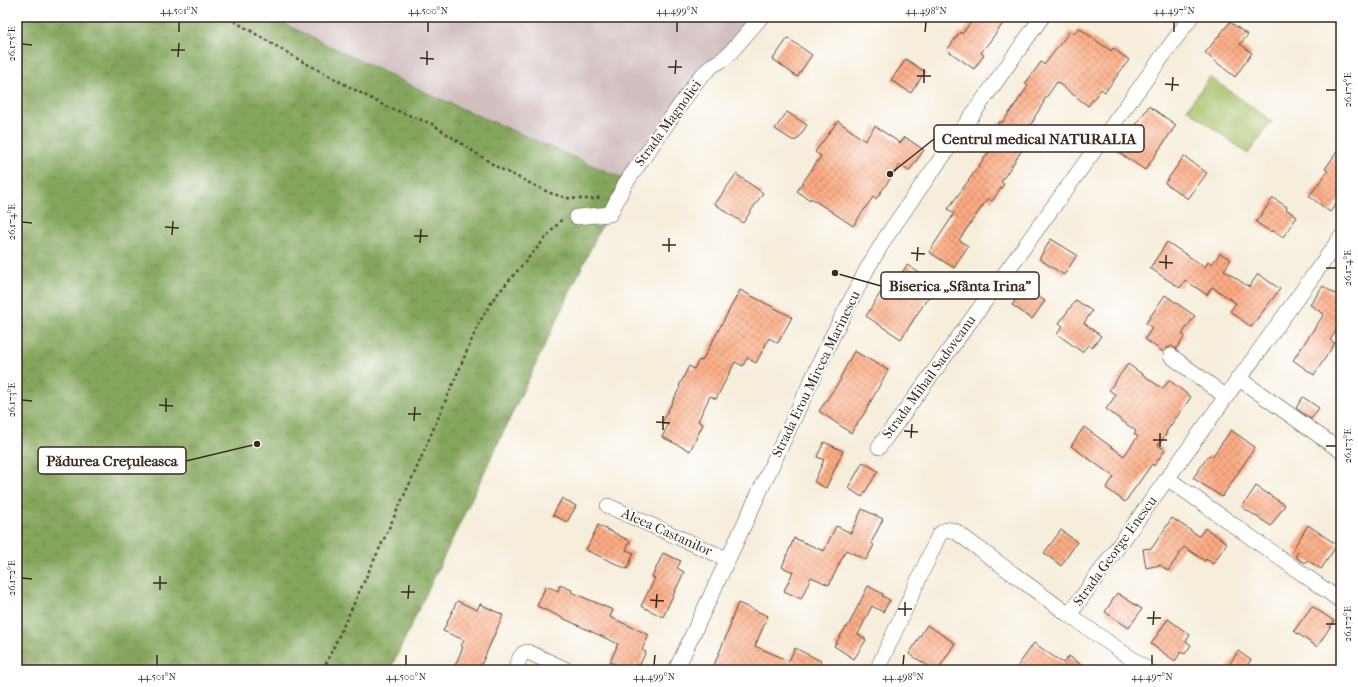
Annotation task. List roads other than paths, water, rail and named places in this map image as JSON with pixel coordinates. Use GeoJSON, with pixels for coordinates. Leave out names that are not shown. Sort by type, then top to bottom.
{"type":"FeatureCollection","features":[{"type":"Feature","properties":{"kind":"street","name":"Strada Magnoliei"},"geometry":{"type":"LineString","coordinates":[[572,213],[610,214],[625,184],[699,78],[713,65],[730,53],[761,17]]}},
{"type":"Feature","properties":{"kind":"street","name":"Strada Erou Mircea Marinescu"},"geometry":{"type":"LineString","coordinates":[[676,670],[830,339],[867,269],[886,237],[913,198],[1042,17]]}},
{"type":"Feature","properties":{"kind":"street","name":"Strada Mihail Sadoveanu"},"geometry":{"type":"LineString","coordinates":[[879,447],[1191,17]]}},
{"type":"Feature","properties":{"kind":"street","name":"Strada George Enescu"},"geometry":{"type":"LineString","coordinates":[[876,670],[939,535],[944,530],[948,529],[955,531],[1069,615],[1225,396],[1341,237]]}},
{"type":"Feature","properties":{"kind":"street"},"geometry":{"type":"LineString","coordinates":[[1171,356],[1225,396]]}},
{"type":"Feature","properties":{"kind":"street"},"geometry":{"type":"LineString","coordinates":[[1238,378],[1341,451]]}},
{"type":"Feature","properties":{"kind":"street"},"geometry":{"type":"LineString","coordinates":[[1168,478],[1341,601]]}},
{"type":"Feature","properties":{"kind":"street","name":"Aleea Castanilor"},"geometry":{"type":"LineString","coordinates":[[608,506],[727,559]]}},
{"type":"Feature","properties":{"kind":"street"},"geometry":{"type":"LineString","coordinates":[[1069,615],[1148,670]]}},
{"type":"Feature","properties":{"kind":"street"},"geometry":{"type":"LineString","coordinates":[[515,670],[522,654],[525,652],[567,670]]}},
{"type":"Feature","properties":{"kind":"place","name":"Centrul medical NATURALIA"},"geometry":{"type":"Point","coordinates":[890,174]}},
{"type":"Feature","properties":{"kind":"place","name":"Biserica „Sfânta Irina”"},"geometry":{"type":"Point","coordinates":[835,273]}},
{"type":"Feature","properties":{"kind":"place","name":"Pădurea Crețuleasca"},"geometry":{"type":"Point","coordinates":[257,444]}}]}
